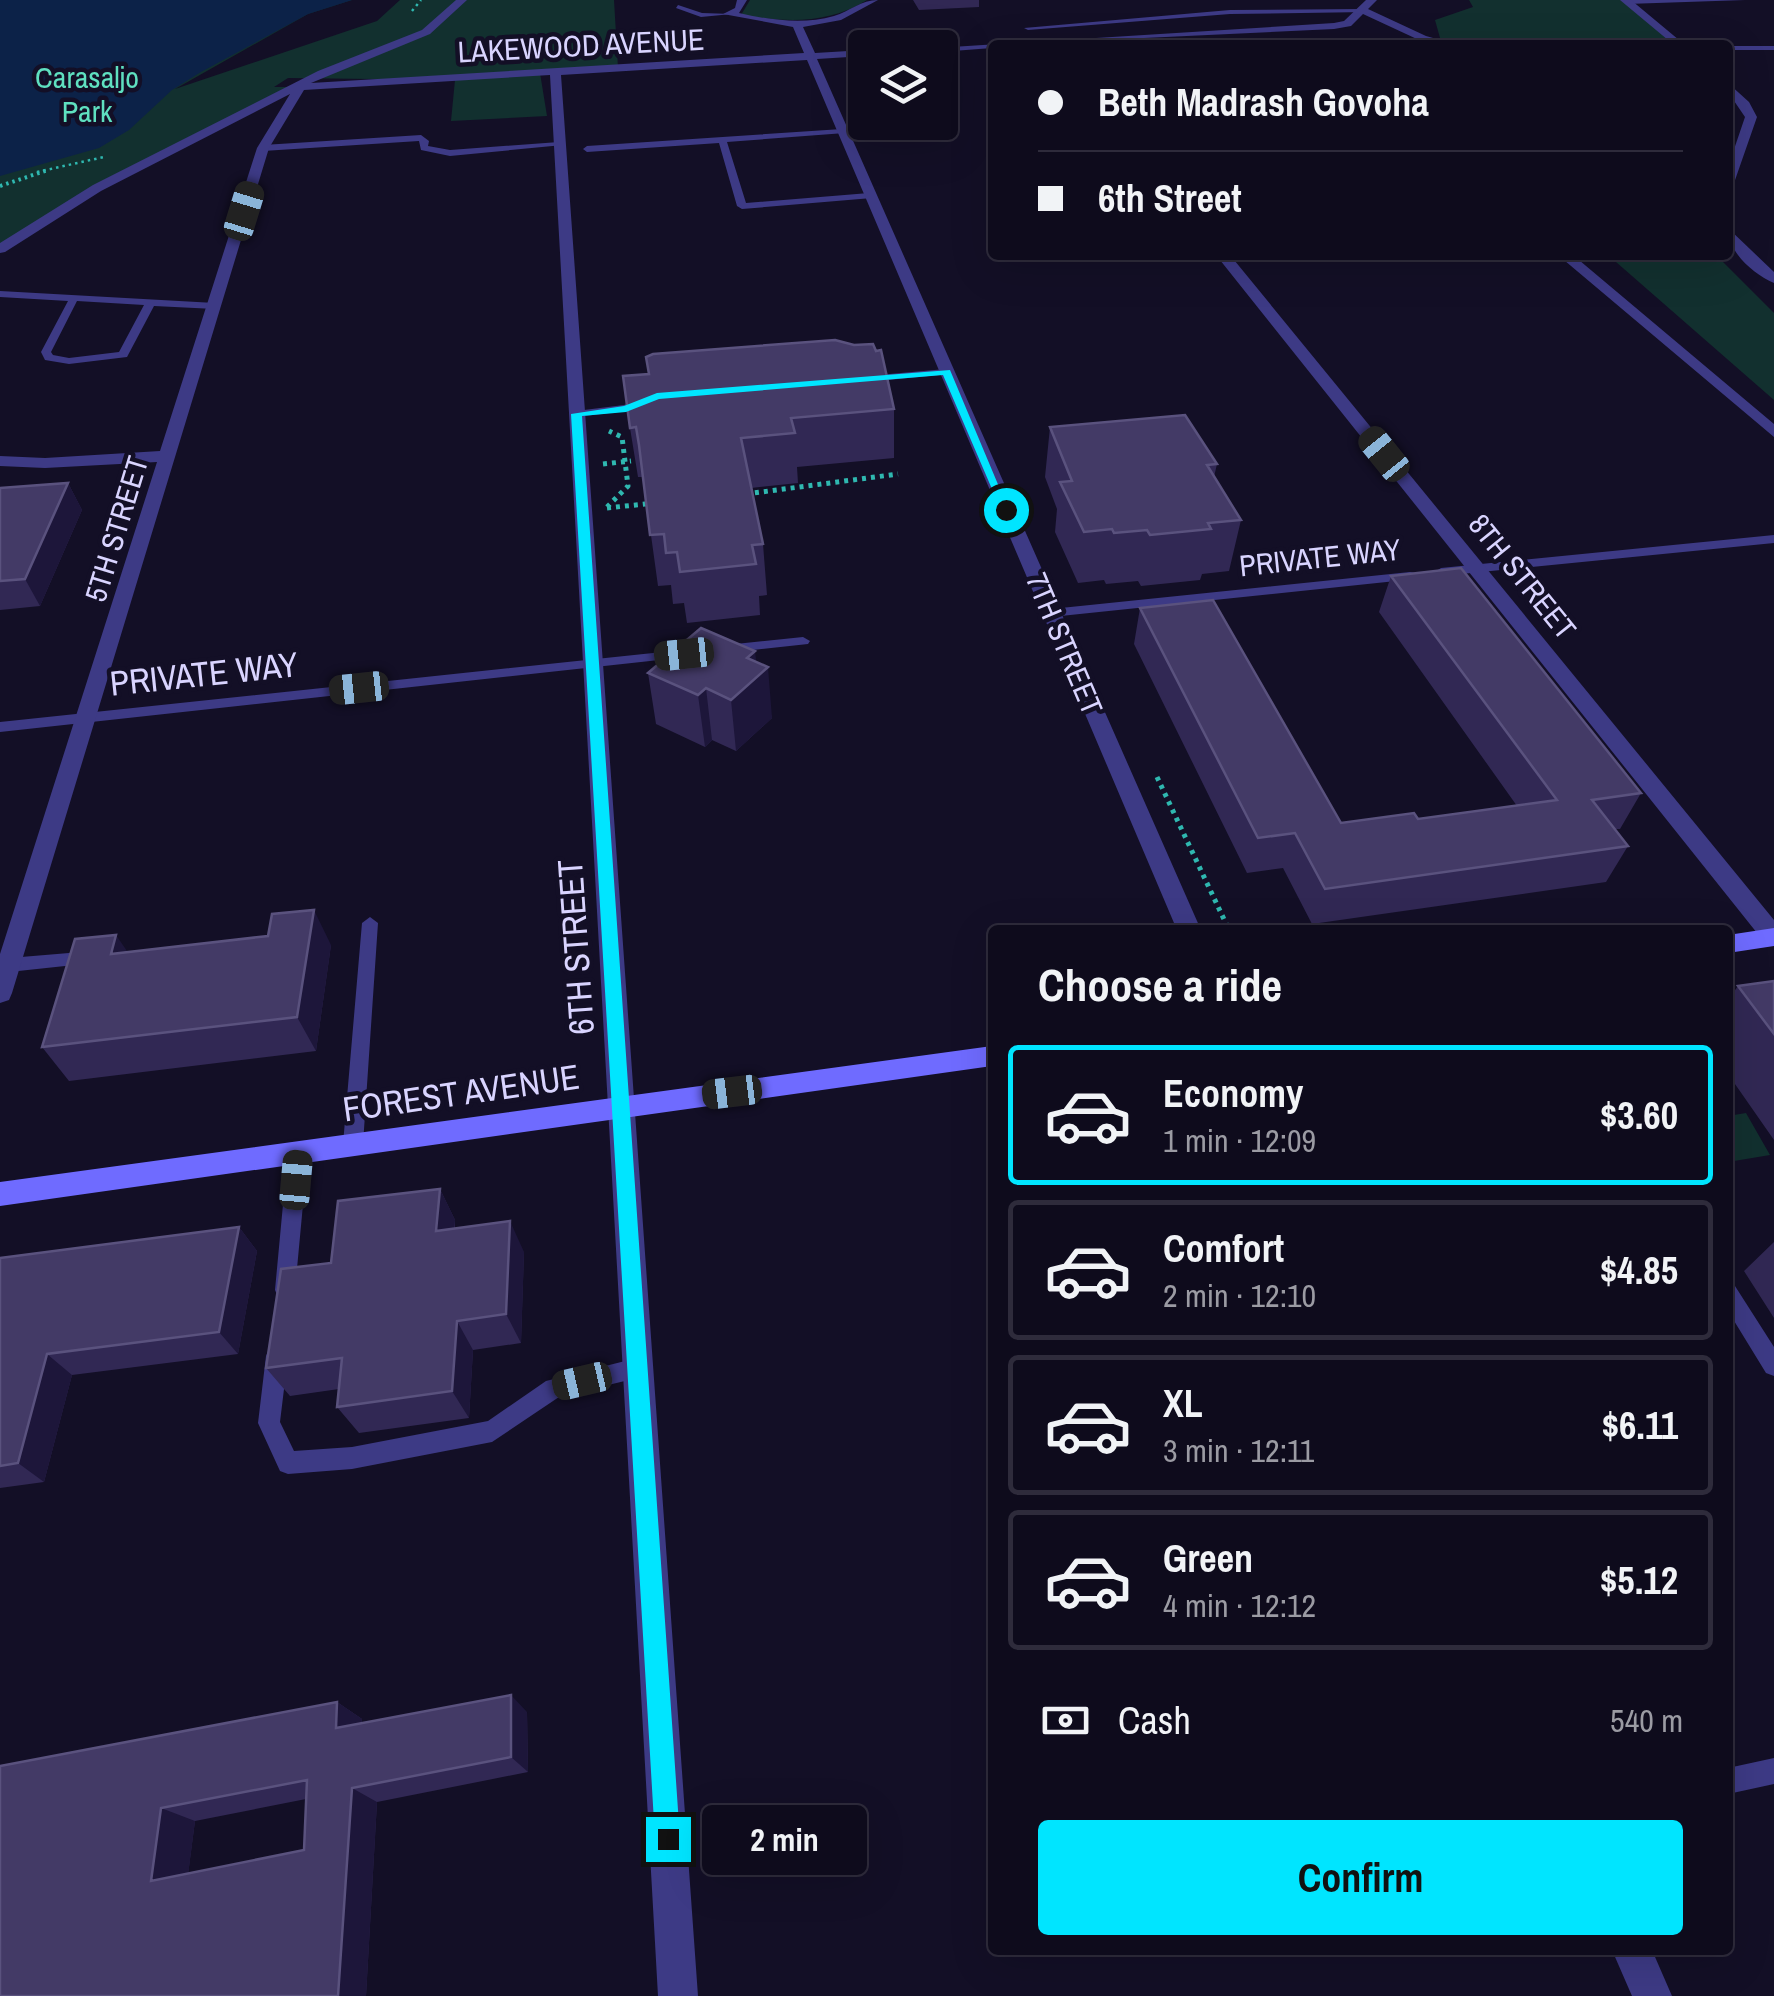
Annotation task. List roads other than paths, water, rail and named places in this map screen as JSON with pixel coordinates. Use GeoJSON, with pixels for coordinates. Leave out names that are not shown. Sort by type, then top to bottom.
{"type":"FeatureCollection","features":[{"type":"Feature","properties":{"kind":"street"},"geometry":{"type":"LineString","coordinates":[[0,249],[96,188],[322,73],[426,32],[462,0]]}},
{"type":"Feature","properties":{"kind":"street"},"geometry":{"type":"LineString","coordinates":[[728,14],[739,10],[742,0]]}},
{"type":"Feature","properties":{"kind":"street"},"geometry":{"type":"LineString","coordinates":[[728,14],[798,27],[858,10],[873,0]]}},
{"type":"Feature","properties":{"kind":"street"},"geometry":{"type":"LineString","coordinates":[[1104,40],[1348,24],[1372,0]]}},
{"type":"Feature","properties":{"kind":"street"},"geometry":{"type":"LineString","coordinates":[[1626,1],[1674,40]]}},
{"type":"Feature","properties":{"kind":"street"},"geometry":{"type":"LineString","coordinates":[[1364,12],[1437,40]]}},
{"type":"Feature","properties":{"kind":"street","name":"7TH STREET"},"geometry":{"type":"LineString","coordinates":[[798,27],[1187,925]]}},
{"type":"Feature","properties":{"kind":"street"},"geometry":{"type":"LineString","coordinates":[[1295,29],[1309,40]]}},
{"type":"Feature","properties":{"kind":"street"},"geometry":{"type":"LineString","coordinates":[[1359,35],[1405,30]]}},
{"type":"Feature","properties":{"kind":"street"},"geometry":{"type":"LineString","coordinates":[[958,48],[988,46]]}},
{"type":"Feature","properties":{"kind":"street","name":"LAKEWOOD AVENUE"},"geometry":{"type":"LineString","coordinates":[[300,87],[848,55]]}},
{"type":"Feature","properties":{"kind":"street","name":"6TH STREET"},"geometry":{"type":"LineString","coordinates":[[554,74],[594,509],[592,663],[678,1996]]}},
{"type":"Feature","properties":{"kind":"street","name":"5TH STREET"},"geometry":{"type":"LineString","coordinates":[[0,993],[263,148],[300,87]]}},
{"type":"Feature","properties":{"kind":"street"},"geometry":{"type":"LineString","coordinates":[[1733,93],[1751,117],[1733,169]]}},
{"type":"Feature","properties":{"kind":"street"},"geometry":{"type":"LineString","coordinates":[[1733,239],[1774,279]]}},
{"type":"Feature","properties":{"kind":"street","name":"8TH STREET"},"geometry":{"type":"LineString","coordinates":[[1227,260],[1774,937]]}},
{"type":"Feature","properties":{"kind":"street"},"geometry":{"type":"LineString","coordinates":[[1570,260],[1774,432]]}},
{"type":"Feature","properties":{"kind":"street"},"geometry":{"type":"LineString","coordinates":[[0,461],[45,463],[168,456]]}},
{"type":"Feature","properties":{"kind":"street"},"geometry":{"type":"LineString","coordinates":[[1733,943],[1774,937]]}},
{"type":"Feature","properties":{"kind":"street","name":"FOREST AVENUE"},"geometry":{"type":"LineString","coordinates":[[0,1194],[988,1057]]}},
{"type":"Feature","properties":{"kind":"street"},"geometry":{"type":"LineString","coordinates":[[1634,1955],[1652,1996]]}},
{"type":"Feature","properties":{"kind":"lane"},"geometry":{"type":"LineString","coordinates":[[1626,1],[1742,0]]}},
{"type":"Feature","properties":{"kind":"lane"},"geometry":{"type":"LineString","coordinates":[[677,2],[702,15],[728,14]]}},
{"type":"Feature","properties":{"kind":"lane"},"geometry":{"type":"LineString","coordinates":[[1028,28],[1230,12],[1364,12]]}},
{"type":"Feature","properties":{"kind":"lane"},"geometry":{"type":"LineString","coordinates":[[1733,48],[1774,48]]}},
{"type":"Feature","properties":{"kind":"lane"},"geometry":{"type":"LineString","coordinates":[[587,149],[842,132]]}},
{"type":"Feature","properties":{"kind":"lane"},"geometry":{"type":"LineString","coordinates":[[263,148],[421,138],[424,148],[450,153],[559,145]]}},
{"type":"Feature","properties":{"kind":"lane"},"geometry":{"type":"LineString","coordinates":[[722,140],[742,206],[870,196]]}},
{"type":"Feature","properties":{"kind":"lane"},"geometry":{"type":"LineString","coordinates":[[0,294],[214,306]]}},
{"type":"Feature","properties":{"kind":"lane"},"geometry":{"type":"LineString","coordinates":[[73,300],[46,352],[49,358],[69,361],[123,355],[150,304]]}},
{"type":"Feature","properties":{"kind":"lane"},"geometry":{"type":"LineString","coordinates":[[846,380],[946,372]]}},
{"type":"Feature","properties":{"kind":"lane"},"geometry":{"type":"LineString","coordinates":[[588,420],[657,396]]}},
{"type":"Feature","properties":{"kind":"lane","name":"PRIVATE WAY"},"geometry":{"type":"LineString","coordinates":[[1051,613],[1774,539]]}},
{"type":"Feature","properties":{"kind":"lane","name":"PRIVATE WAY"},"geometry":{"type":"LineString","coordinates":[[0,727],[803,640]]}},
{"type":"Feature","properties":{"kind":"lane"},"geometry":{"type":"LineString","coordinates":[[352,1144],[370,923]]}},
{"type":"Feature","properties":{"kind":"lane"},"geometry":{"type":"LineString","coordinates":[[8,965],[106,956]]}},
{"type":"Feature","properties":{"kind":"lane"},"geometry":{"type":"LineString","coordinates":[[298,1151],[270,1423],[288,1462],[352,1458],[492,1431],[554,1388],[637,1368]]}},
{"type":"Feature","properties":{"kind":"lane"},"geometry":{"type":"LineString","coordinates":[[1733,1301],[1774,1366]]}},
{"type":"Feature","properties":{"kind":"lane"},"geometry":{"type":"LineString","coordinates":[[1733,1780],[1774,1771]]}},
{"type":"Feature","properties":{"kind":"water","name":"Carasaljo Park"},"geometry":{"type":"Polygon","coordinates":[[[0,0],[352,0],[308,14],[201,72],[172,90],[129,130],[99,148],[0,176],[0,0]]]}}]}
